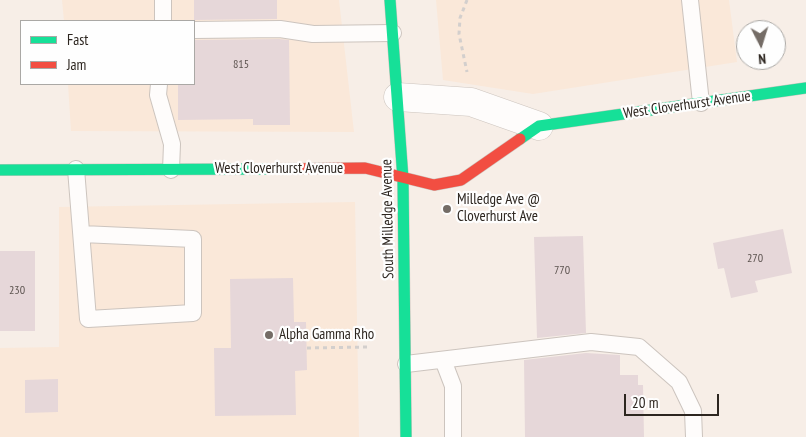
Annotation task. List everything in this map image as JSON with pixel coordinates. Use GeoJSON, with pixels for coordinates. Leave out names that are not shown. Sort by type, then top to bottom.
{"type":"FeatureCollection","features":[{"type":"Feature","properties":{"kind":"street","name":"South Milledge Avenue"},"geometry":{"type":"LineString","coordinates":[[390,0],[403,178],[406,437]]}},
{"type":"Feature","properties":{"kind":"street","name":"West Cloverhurst Avenue"},"geometry":{"type":"LineString","coordinates":[[0,170],[356,168],[434,185],[461,180],[539,126],[806,88]]}},
{"type":"Feature","properties":{"kind":"street","name":"West Cloverhurst Avenue"},"geometry":{"type":"LineString","coordinates":[[398,98],[471,102],[539,126]]}},
{"type":"Feature","properties":{"kind":"lane"},"geometry":{"type":"LineString","coordinates":[[163,0],[163,20]]}},
{"type":"Feature","properties":{"kind":"lane"},"geometry":{"type":"LineString","coordinates":[[690,0],[701,104]]}},
{"type":"Feature","properties":{"kind":"lane"},"geometry":{"type":"LineString","coordinates":[[195,30],[280,29],[313,34],[393,32]]}},
{"type":"Feature","properties":{"kind":"lane"},"geometry":{"type":"LineString","coordinates":[[159,85],[158,95],[172,144],[171,170]]}},
{"type":"Feature","properties":{"kind":"lane"},"geometry":{"type":"LineString","coordinates":[[76,169],[88,319],[193,313],[193,239],[82,234]]}},
{"type":"Feature","properties":{"kind":"lane"},"geometry":{"type":"LineString","coordinates":[[406,364],[591,342],[639,347],[679,382],[693,411],[694,437]]}},
{"type":"Feature","properties":{"kind":"lane"},"geometry":{"type":"LineString","coordinates":[[443,360],[453,386],[453,437]]}},
{"type":"Feature","properties":{"kind":"path"},"geometry":{"type":"LineString","coordinates":[[467,0],[460,18],[459,34],[469,78]]}},
{"type":"Feature","properties":{"kind":"path"},"geometry":{"type":"LineString","coordinates":[[307,348],[370,347]]}},
{"type":"Feature","properties":{"kind":"shaded area"},"geometry":{"type":"Polygon","coordinates":[[[62,0],[339,0],[354,132],[71,131],[68,85],[195,85],[195,20],[64,20],[62,0]]]}},
{"type":"Feature","properties":{"kind":"shaded area"},"geometry":{"type":"Polygon","coordinates":[[[436,0],[729,0],[736,62],[533,94],[443,80],[436,0]]]}},
{"type":"Feature","properties":{"kind":"shaded area"},"geometry":{"type":"Polygon","coordinates":[[[355,202],[359,437],[0,437],[0,348],[59,347],[59,207],[355,202]]]}},
{"type":"Feature","properties":{"kind":"building"},"geometry":{"type":"Polygon","coordinates":[[[194,0],[277,0],[277,19],[194,20],[194,0]]]}},
{"type":"Feature","properties":{"kind":"building"},"geometry":{"type":"Polygon","coordinates":[[[195,40],[289,40],[290,125],[253,125],[253,119],[178,120],[178,85],[195,85],[195,40]]]}},
{"type":"Feature","properties":{"kind":"building"},"geometry":{"type":"Polygon","coordinates":[[[783,229],[792,273],[755,281],[758,292],[731,298],[724,268],[718,269],[713,243],[783,229]]]}},
{"type":"Feature","properties":{"kind":"building"},"geometry":{"type":"Polygon","coordinates":[[[583,236],[586,333],[537,338],[534,237],[583,236]]]}},
{"type":"Feature","properties":{"kind":"building"},"geometry":{"type":"Polygon","coordinates":[[[0,251],[35,251],[35,331],[0,331],[0,251]]]}},
{"type":"Feature","properties":{"kind":"building","name":"Alpha Gamma Rho"},"geometry":{"type":"Polygon","coordinates":[[[293,278],[294,322],[306,322],[307,370],[295,371],[296,415],[215,416],[214,348],[231,348],[230,279],[293,278]]]}},
{"type":"Feature","properties":{"kind":"building"},"geometry":{"type":"Polygon","coordinates":[[[586,353],[620,355],[620,375],[638,375],[638,385],[643,385],[644,437],[525,437],[524,360],[586,353]]]}},
{"type":"Feature","properties":{"kind":"building"},"geometry":{"type":"Polygon","coordinates":[[[58,379],[58,412],[25,413],[25,380],[58,379]]]}},
{"type":"Feature","properties":{"kind":"traffic: fast"},"geometry":{"type":"LineString","coordinates":[[390,0],[403,179],[406,437]]}},
{"type":"Feature","properties":{"kind":"traffic: fast"},"geometry":{"type":"LineString","coordinates":[[520,139],[539,126],[806,88]]}},
{"type":"Feature","properties":{"kind":"traffic: fast"},"geometry":{"type":"LineString","coordinates":[[0,170],[271,169]]}},
{"type":"Feature","properties":{"kind":"traffic: jam"},"geometry":{"type":"LineString","coordinates":[[271,169],[365,168],[434,185],[461,180],[520,139]]}},
{"type":"Feature","properties":{"kind":"place","name":"Milledge Ave @ Cloverhurst Ave"},"geometry":{"type":"Point","coordinates":[447,209]}},
{"type":"Feature","properties":{"kind":"place","name":"Alpha Gamma Rho"},"geometry":{"type":"Point","coordinates":[269,335]}}]}
